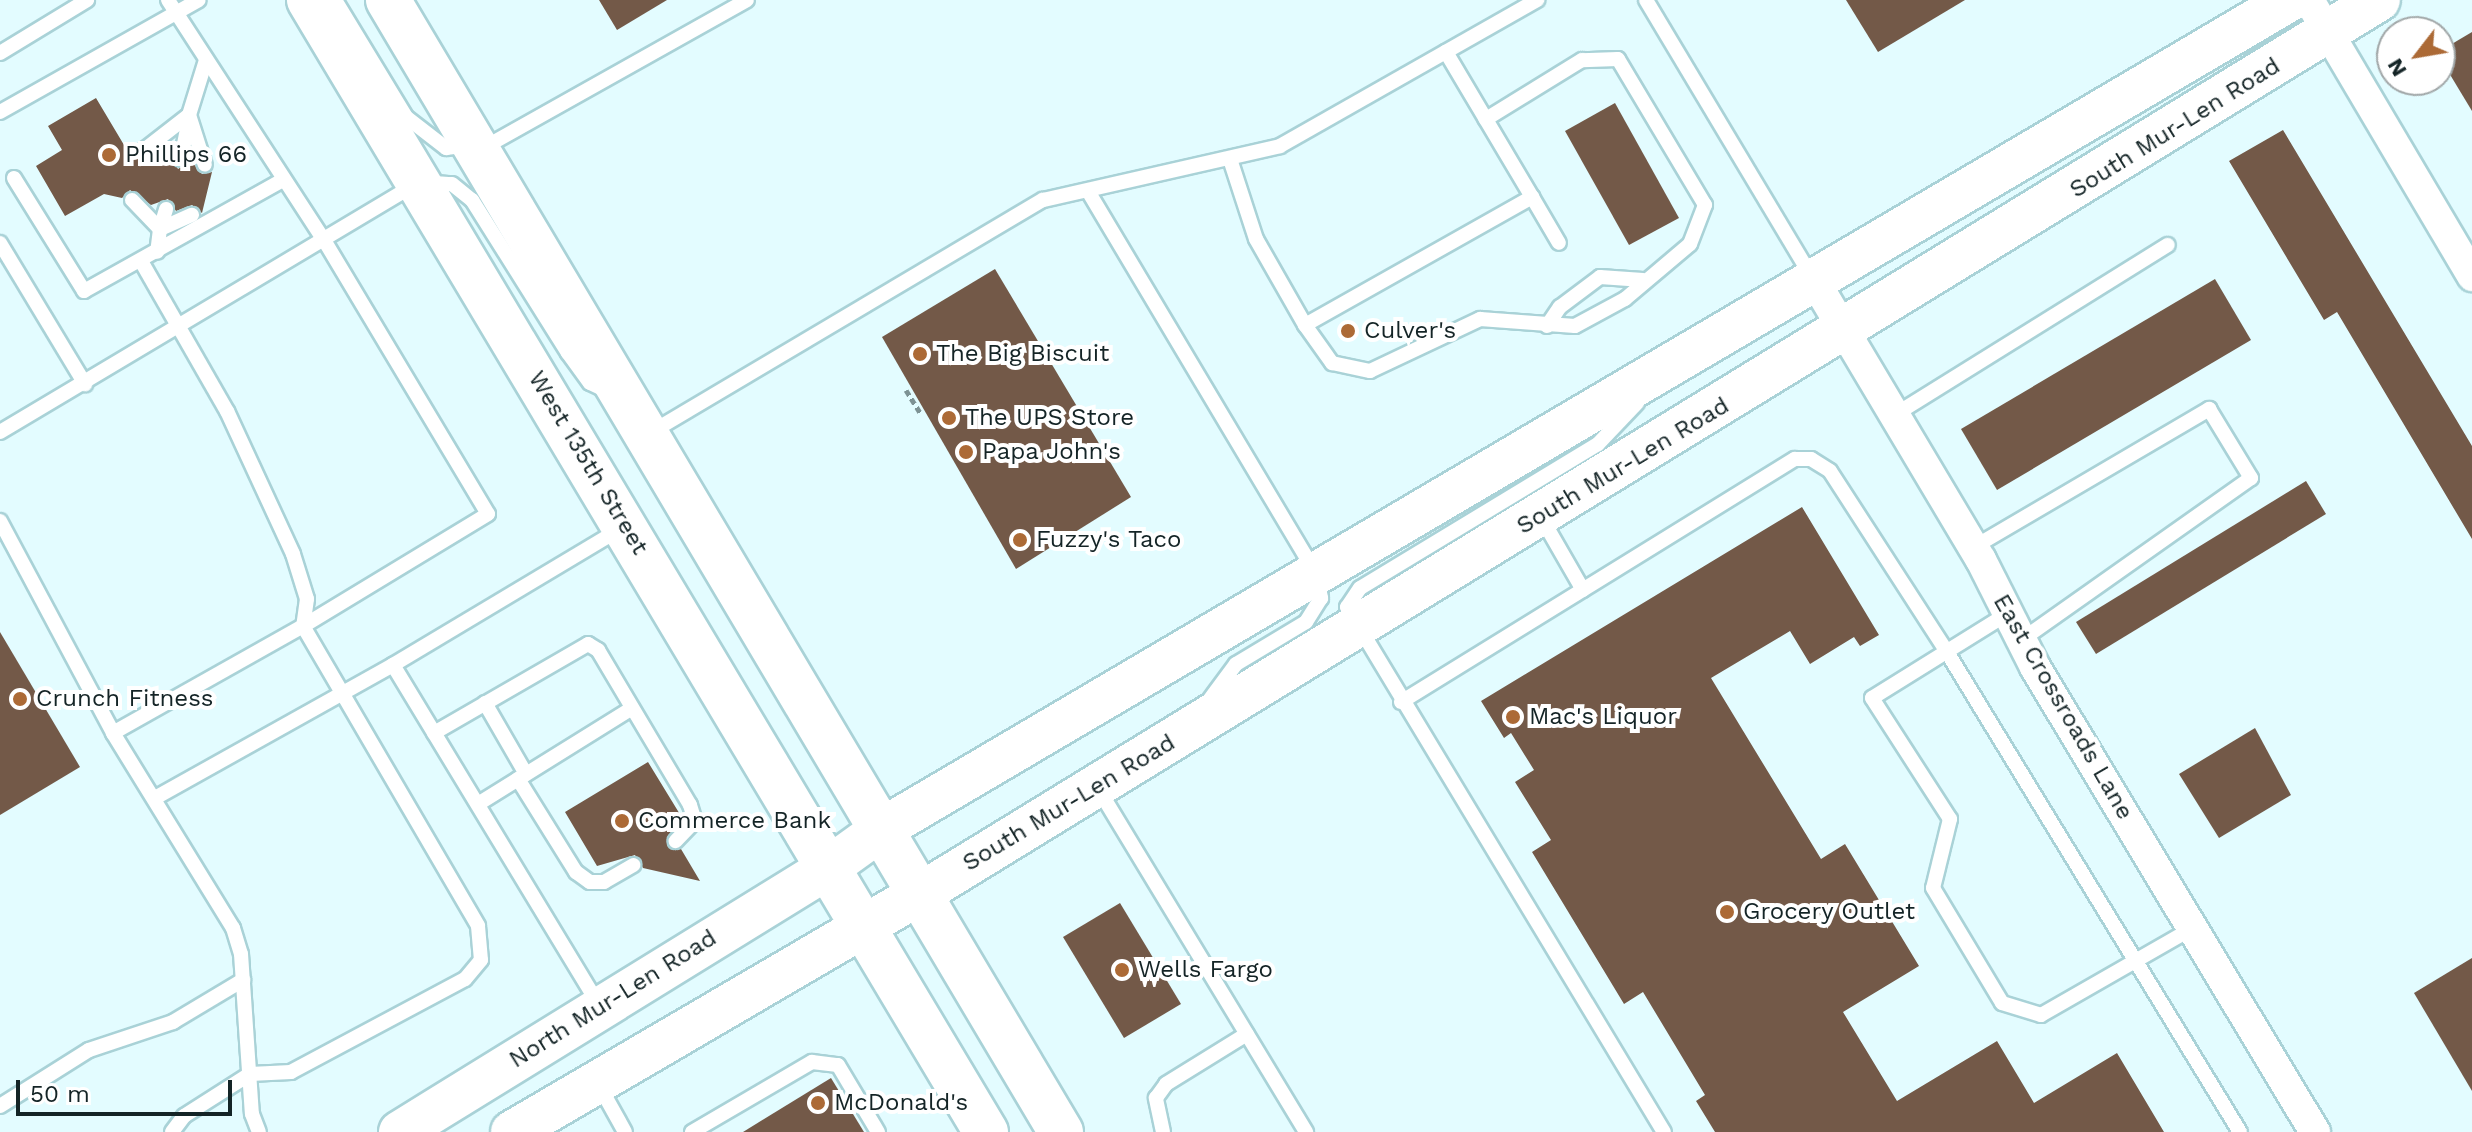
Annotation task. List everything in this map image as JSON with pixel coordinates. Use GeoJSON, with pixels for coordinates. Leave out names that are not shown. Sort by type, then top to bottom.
{"type":"FeatureCollection","features":[{"type":"Feature","properties":{"kind":"main road","name":"West 135th Street"},"geometry":{"type":"LineString","coordinates":[[309,0],[986,1132]]}},
{"type":"Feature","properties":{"kind":"main road"},"geometry":{"type":"LineString","coordinates":[[388,0],[1061,1132]]}},
{"type":"Feature","properties":{"kind":"main road","name":"South Mur-Len Road"},"geometry":{"type":"LineString","coordinates":[[828,868],[882,829],[2290,0]]}},
{"type":"Feature","properties":{"kind":"main road","name":"South Mur-Len Road"},"geometry":{"type":"LineString","coordinates":[[864,928],[1846,330],[2319,16],[2379,0]]}},
{"type":"Feature","properties":{"kind":"main road","name":"North Mur-Len Road"},"geometry":{"type":"LineString","coordinates":[[400,1132],[599,1005],[828,868]]}},
{"type":"Feature","properties":{"kind":"main road"},"geometry":{"type":"LineString","coordinates":[[512,1132],[864,928]]}},
{"type":"Feature","properties":{"kind":"street"},"geometry":{"type":"LineString","coordinates":[[2319,16],[2472,276]]}},
{"type":"Feature","properties":{"kind":"street","name":"East Crossroads Lane"},"geometry":{"type":"LineString","coordinates":[[1814,280],[1974,547],[2014,627],[2315,1132]]}},
{"type":"Feature","properties":{"kind":"lane"},"geometry":{"type":"LineString","coordinates":[[0,53],[87,0]]}},
{"type":"Feature","properties":{"kind":"lane"},"geometry":{"type":"LineString","coordinates":[[113,733],[303,626],[488,514],[324,240],[168,0]]}},
{"type":"Feature","properties":{"kind":"lane"},"geometry":{"type":"LineString","coordinates":[[0,112],[199,0]]}},
{"type":"Feature","properties":{"kind":"lane"},"geometry":{"type":"LineString","coordinates":[[335,0],[406,117],[446,148],[474,147],[494,142],[747,0]]}},
{"type":"Feature","properties":{"kind":"lane"},"geometry":{"type":"LineString","coordinates":[[0,432],[420,182],[452,184],[472,200],[590,383],[637,418],[1043,200],[1230,159],[1311,131],[1537,0]]}},
{"type":"Feature","properties":{"kind":"lane"},"geometry":{"type":"LineString","coordinates":[[1646,0],[1814,280]]}},
{"type":"Feature","properties":{"kind":"lane"},"geometry":{"type":"LineString","coordinates":[[1446,52],[1559,243]]}},
{"type":"Feature","properties":{"kind":"lane"},"geometry":{"type":"LineString","coordinates":[[1230,159],[1256,239],[1305,325],[1332,363],[1370,371],[1480,319],[1575,326],[1625,299],[1643,280],[1690,244],[1705,205],[1618,59],[1582,60],[1486,119]]}},
{"type":"Feature","properties":{"kind":"lane"},"geometry":{"type":"LineString","coordinates":[[181,159],[189,115],[206,60]]}},
{"type":"Feature","properties":{"kind":"lane"},"geometry":{"type":"LineString","coordinates":[[144,150],[189,115]]}},
{"type":"Feature","properties":{"kind":"lane"},"geometry":{"type":"LineString","coordinates":[[189,115],[205,165]]}},
{"type":"Feature","properties":{"kind":"lane"},"geometry":{"type":"LineString","coordinates":[[14,178],[84,291],[284,179]]}},
{"type":"Feature","properties":{"kind":"lane"},"geometry":{"type":"LineString","coordinates":[[1088,191],[1316,574],[1321,598],[1306,622],[1236,664],[1185,733]]}},
{"type":"Feature","properties":{"kind":"lane"},"geometry":{"type":"LineString","coordinates":[[1305,325],[1532,197]]}},
{"type":"Feature","properties":{"kind":"lane"},"geometry":{"type":"LineString","coordinates":[[132,200],[160,229]]}},
{"type":"Feature","properties":{"kind":"lane"},"geometry":{"type":"LineString","coordinates":[[157,252],[166,209]]}},
{"type":"Feature","properties":{"kind":"lane"},"geometry":{"type":"LineString","coordinates":[[160,229],[192,215]]}},
{"type":"Feature","properties":{"kind":"lane"},"geometry":{"type":"LineString","coordinates":[[0,243],[85,384]]}},
{"type":"Feature","properties":{"kind":"lane"},"geometry":{"type":"LineString","coordinates":[[1896,414],[2168,245]]}},
{"type":"Feature","properties":{"kind":"lane"},"geometry":{"type":"LineString","coordinates":[[141,261],[227,411],[293,554],[307,599],[303,626],[338,693],[478,926],[481,960],[465,979],[291,1072],[250,1074],[184,1116],[172,1132]]}},
{"type":"Feature","properties":{"kind":"lane"},"geometry":{"type":"LineString","coordinates":[[1547,326],[1560,307],[1600,277],[1643,280]]}},
{"type":"Feature","properties":{"kind":"lane"},"geometry":{"type":"LineString","coordinates":[[1664,1132],[1401,702],[1347,607],[1360,588],[1598,444],[1676,362]]}},
{"type":"Feature","properties":{"kind":"lane"},"geometry":{"type":"LineString","coordinates":[[1974,547],[2209,409],[2251,478],[2014,627],[1947,652],[1872,698],[1950,819],[1933,888],[2002,1003],[2041,1015],[2193,928]]}},
{"type":"Feature","properties":{"kind":"lane"},"geometry":{"type":"LineString","coordinates":[[1401,702],[1795,459],[1811,459],[1830,471],[1947,652],[2138,960],[2240,1132]]}},
{"type":"Feature","properties":{"kind":"lane"},"geometry":{"type":"LineString","coordinates":[[1541,517],[1583,590]]}},
{"type":"Feature","properties":{"kind":"lane"},"geometry":{"type":"LineString","coordinates":[[0,521],[113,733],[233,928],[243,980],[250,1074],[259,1132]]}},
{"type":"Feature","properties":{"kind":"lane"},"geometry":{"type":"LineString","coordinates":[[155,798],[393,665],[625,526]]}},
{"type":"Feature","properties":{"kind":"lane"},"geometry":{"type":"LineString","coordinates":[[434,733],[588,644],[598,650],[693,813],[695,821],[676,841]]}},
{"type":"Feature","properties":{"kind":"lane"},"geometry":{"type":"LineString","coordinates":[[393,665],[599,1005]]}},
{"type":"Feature","properties":{"kind":"lane"},"geometry":{"type":"LineString","coordinates":[[485,703],[576,872],[590,882],[604,882],[634,865]]}},
{"type":"Feature","properties":{"kind":"lane"},"geometry":{"type":"LineString","coordinates":[[478,804],[632,708]]}},
{"type":"Feature","properties":{"kind":"lane"},"geometry":{"type":"LineString","coordinates":[[1096,787],[1306,1132]]}},
{"type":"Feature","properties":{"kind":"lane"},"geometry":{"type":"LineString","coordinates":[[0,1106],[89,1050],[173,1022],[243,980]]}},
{"type":"Feature","properties":{"kind":"lane"},"geometry":{"type":"LineString","coordinates":[[1163,1132],[1156,1098],[1166,1084],[1247,1034]]}},
{"type":"Feature","properties":{"kind":"lane"},"geometry":{"type":"LineString","coordinates":[[692,1132],[812,1062],[838,1065],[878,1132]]}},
{"type":"Feature","properties":{"kind":"lane"},"geometry":{"type":"LineString","coordinates":[[596,1081],[625,1132]]}},
{"type":"Feature","properties":{"kind":"path"},"geometry":{"type":"LineString","coordinates":[[906,390],[921,414]]}},
{"type":"Feature","properties":{"kind":"building"},"geometry":{"type":"Polygon","coordinates":[[[599,0],[667,0],[617,30],[599,0]]]}},
{"type":"Feature","properties":{"kind":"building"},"geometry":{"type":"Polygon","coordinates":[[[1846,0],[1965,0],[1878,52],[1846,0]]]}},
{"type":"Feature","properties":{"kind":"building"},"geometry":{"type":"Polygon","coordinates":[[[2472,32],[2472,111],[2456,84],[2456,42],[2472,32]]]}},
{"type":"Feature","properties":{"kind":"building","name":"Phillips 66"},"geometry":{"type":"Polygon","coordinates":[[[96,98],[124,145],[134,147],[140,159],[157,153],[171,156],[178,169],[191,161],[202,174],[212,172],[202,213],[192,205],[176,211],[168,199],[151,205],[130,190],[122,198],[104,194],[65,216],[36,166],[62,150],[48,126],[96,98]]]}},
{"type":"Feature","properties":{"kind":"building"},"geometry":{"type":"Polygon","coordinates":[[[1615,103],[1679,218],[1629,245],[1565,131],[1615,103]]]}},
{"type":"Feature","properties":{"kind":"building"},"geometry":{"type":"Polygon","coordinates":[[[2283,130],[2472,446],[2472,539],[2337,312],[2324,320],[2229,161],[2283,130]]]}},
{"type":"Feature","properties":{"kind":"building"},"geometry":{"type":"Polygon","coordinates":[[[995,269],[1131,497],[1016,569],[882,337],[995,269]]]}},
{"type":"Feature","properties":{"kind":"building"},"geometry":{"type":"Polygon","coordinates":[[[2215,279],[2251,340],[1997,490],[1961,429],[2215,279]]]}},
{"type":"Feature","properties":{"kind":"building"},"geometry":{"type":"Polygon","coordinates":[[[2306,481],[2326,514],[2096,654],[2076,622],[2306,481]]]}},
{"type":"Feature","properties":{"kind":"building"},"geometry":{"type":"Polygon","coordinates":[[[1802,507],[1879,635],[1860,646],[1854,637],[1810,664],[1790,631],[1711,678],[1821,859],[1845,844],[1919,966],[1843,1012],[1897,1101],[1997,1041],[2034,1103],[2117,1053],[2164,1132],[1715,1132],[1696,1101],[1705,1095],[1643,992],[1624,1004],[1532,852],[1551,840],[1515,782],[1534,770],[1511,733],[1504,738],[1481,701],[1802,507]]]}},
{"type":"Feature","properties":{"kind":"building","name":"Crunch Fitness"},"geometry":{"type":"Polygon","coordinates":[[[0,632],[80,767],[0,815],[0,632]]]}},
{"type":"Feature","properties":{"kind":"building"},"geometry":{"type":"Polygon","coordinates":[[[2255,728],[2291,795],[2219,838],[2179,774],[2255,728]]]}},
{"type":"Feature","properties":{"kind":"building","name":"Commerce Bank"},"geometry":{"type":"Polygon","coordinates":[[[648,762],[681,816],[666,825],[671,832],[667,845],[681,849],[700,881],[643,868],[635,855],[597,866],[565,812],[648,762]]]}},
{"type":"Feature","properties":{"kind":"building","name":"Wells Fargo"},"geometry":{"type":"Polygon","coordinates":[[[1120,903],[1181,1004],[1124,1038],[1063,937],[1120,903]]]}},
{"type":"Feature","properties":{"kind":"building"},"geometry":{"type":"Polygon","coordinates":[[[2472,958],[2472,1091],[2414,993],[2472,958]]]}},
{"type":"Feature","properties":{"kind":"building","name":"McDonald's"},"geometry":{"type":"Polygon","coordinates":[[[831,1078],[864,1132],[743,1132],[831,1078]]]}},
{"type":"Feature","properties":{"kind":"place","name":"Phillips 66"},"geometry":{"type":"Point","coordinates":[109,155]}},
{"type":"Feature","properties":{"kind":"place","name":"Culver's"},"geometry":{"type":"Point","coordinates":[1348,331]}},
{"type":"Feature","properties":{"kind":"place","name":"The Big Biscuit"},"geometry":{"type":"Point","coordinates":[920,354]}},
{"type":"Feature","properties":{"kind":"place","name":"The UPS Store"},"geometry":{"type":"Point","coordinates":[949,418]}},
{"type":"Feature","properties":{"kind":"place","name":"Papa John's"},"geometry":{"type":"Point","coordinates":[966,452]}},
{"type":"Feature","properties":{"kind":"place","name":"Fuzzy's Taco"},"geometry":{"type":"Point","coordinates":[1020,540]}},
{"type":"Feature","properties":{"kind":"place","name":"Crunch Fitness"},"geometry":{"type":"Point","coordinates":[20,699]}},
{"type":"Feature","properties":{"kind":"place","name":"Mac's Liquor"},"geometry":{"type":"Point","coordinates":[1513,717]}},
{"type":"Feature","properties":{"kind":"place","name":"Commerce Bank"},"geometry":{"type":"Point","coordinates":[622,821]}},
{"type":"Feature","properties":{"kind":"place","name":"Grocery Outlet"},"geometry":{"type":"Point","coordinates":[1727,912]}},
{"type":"Feature","properties":{"kind":"place","name":"Wells Fargo"},"geometry":{"type":"Point","coordinates":[1122,970]}},
{"type":"Feature","properties":{"kind":"place","name":"McDonald's"},"geometry":{"type":"Point","coordinates":[818,1103]}}]}
